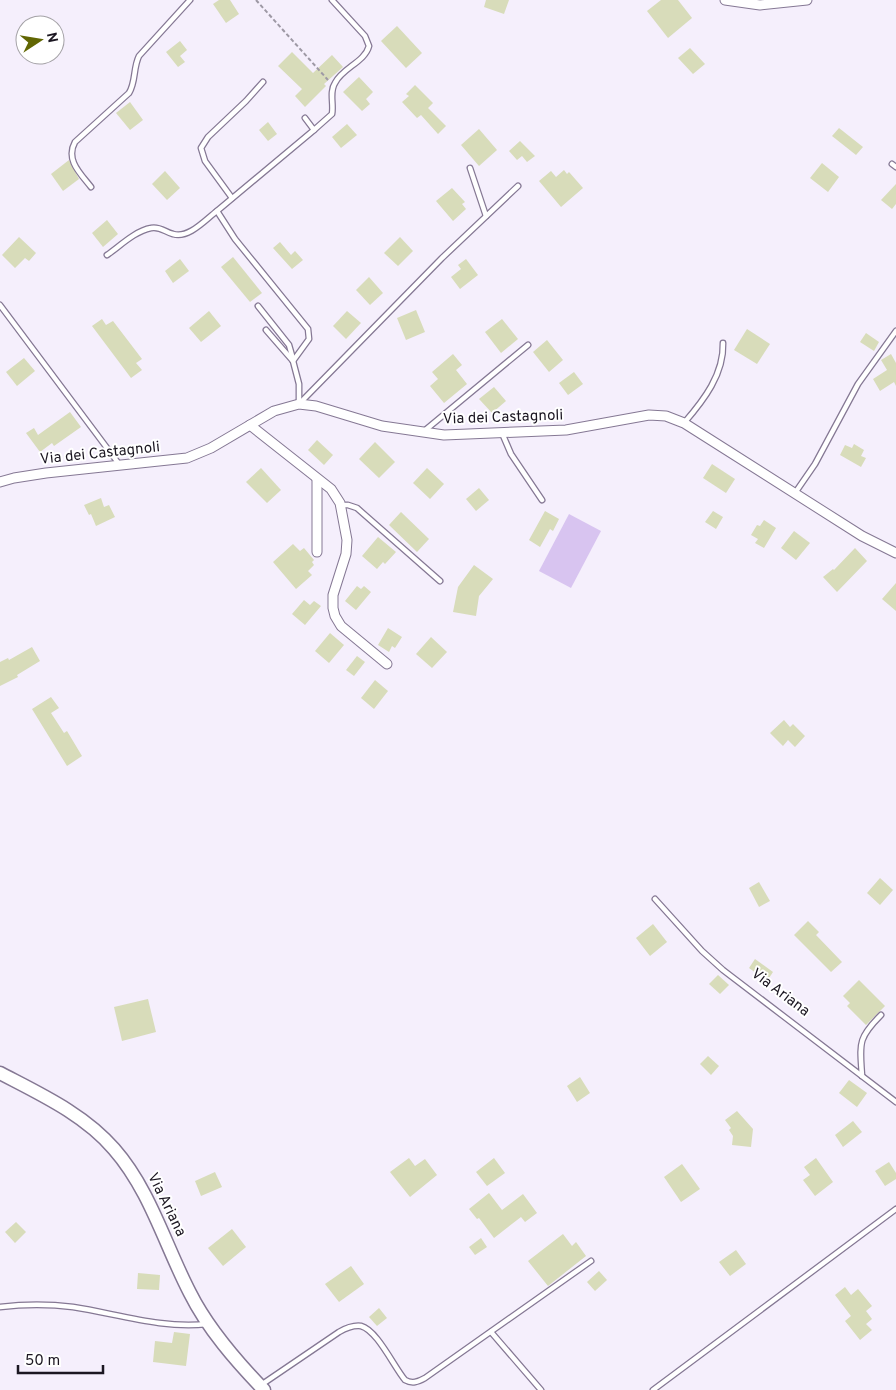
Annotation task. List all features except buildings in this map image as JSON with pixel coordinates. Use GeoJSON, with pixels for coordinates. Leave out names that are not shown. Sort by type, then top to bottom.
{"type":"FeatureCollection","features":[{"type":"Feature","properties":{"kind":"main road","name":"Via Ariana"},"geometry":{"type":"LineString","coordinates":[[0,1073],[77,1117],[100,1134],[118,1154],[144,1194],[190,1294],[209,1324],[231,1353],[262,1388]]}},
{"type":"Feature","properties":{"kind":"street"},"geometry":{"type":"LineString","coordinates":[[726,0],[760,5],[807,0]]}},
{"type":"Feature","properties":{"kind":"street","name":"Via dei Castagnoli"},"geometry":{"type":"LineString","coordinates":[[0,482],[31,474],[170,461],[192,456],[279,409],[299,404],[320,407],[372,424],[451,435],[572,429],[649,416],[666,416],[684,423],[862,536],[896,553]]}},
{"type":"Feature","properties":{"kind":"street"},"geometry":{"type":"LineString","coordinates":[[250,425],[335,494],[340,505],[347,549],[333,594],[336,620],[387,664]]}},
{"type":"Feature","properties":{"kind":"street"},"geometry":{"type":"LineString","coordinates":[[316,552],[318,479]]}},
{"type":"Feature","properties":{"kind":"lane"},"geometry":{"type":"LineString","coordinates":[[91,188],[73,162],[71,154],[73,146],[81,134],[129,93],[139,56],[190,0]]}},
{"type":"Feature","properties":{"kind":"lane"},"geometry":{"type":"LineString","coordinates":[[107,255],[148,228],[158,228],[177,235],[186,234],[217,211],[332,114],[333,85],[342,73],[367,52],[369,46],[365,36],[332,0]]}},
{"type":"Feature","properties":{"kind":"lane"},"geometry":{"type":"LineString","coordinates":[[232,198],[205,161],[201,148],[208,137],[263,82]]}},
{"type":"Feature","properties":{"kind":"lane"},"geometry":{"type":"LineString","coordinates":[[305,118],[314,130]]}},
{"type":"Feature","properties":{"kind":"lane"},"geometry":{"type":"LineString","coordinates":[[470,168],[486,216]]}},
{"type":"Feature","properties":{"kind":"lane"},"geometry":{"type":"LineString","coordinates":[[299,404],[435,264],[518,186]]}},
{"type":"Feature","properties":{"kind":"lane"},"geometry":{"type":"LineString","coordinates":[[217,211],[235,239],[308,329],[309,339],[293,361]]}},
{"type":"Feature","properties":{"kind":"lane"},"geometry":{"type":"LineString","coordinates":[[0,305],[120,466]]}},
{"type":"Feature","properties":{"kind":"lane"},"geometry":{"type":"LineString","coordinates":[[258,306],[289,345],[298,384],[299,404]]}},
{"type":"Feature","properties":{"kind":"lane"},"geometry":{"type":"LineString","coordinates":[[266,330],[293,361]]}},
{"type":"Feature","properties":{"kind":"lane"},"geometry":{"type":"LineString","coordinates":[[795,493],[815,464],[858,384],[896,330]]}},
{"type":"Feature","properties":{"kind":"lane"},"geometry":{"type":"LineString","coordinates":[[684,423],[700,405],[719,372],[723,357],[723,343]]}},
{"type":"Feature","properties":{"kind":"lane"},"geometry":{"type":"LineString","coordinates":[[422,432],[528,345]]}},
{"type":"Feature","properties":{"kind":"lane"},"geometry":{"type":"LineString","coordinates":[[502,433],[511,454],[542,500]]}},
{"type":"Feature","properties":{"kind":"lane"},"geometry":{"type":"LineString","coordinates":[[340,505],[357,508],[440,581]]}},
{"type":"Feature","properties":{"kind":"lane","name":"Via Ariana"},"geometry":{"type":"LineString","coordinates":[[655,898],[719,967],[896,1102]]}},
{"type":"Feature","properties":{"kind":"lane"},"geometry":{"type":"LineString","coordinates":[[862,1076],[861,1042],[866,1030],[881,1015]]}},
{"type":"Feature","properties":{"kind":"lane"},"geometry":{"type":"LineString","coordinates":[[653,1390],[896,1209]]}},
{"type":"Feature","properties":{"kind":"lane"},"geometry":{"type":"LineString","coordinates":[[262,1388],[339,1332],[349,1327],[359,1326],[368,1329],[405,1380],[412,1382],[425,1378],[591,1261]]}},
{"type":"Feature","properties":{"kind":"lane"},"geometry":{"type":"LineString","coordinates":[[0,1307],[53,1305],[80,1308],[168,1325],[189,1326],[209,1324]]}},
{"type":"Feature","properties":{"kind":"lane"},"geometry":{"type":"LineString","coordinates":[[492,1332],[541,1390]]}},
{"type":"Feature","properties":{"kind":"path"},"geometry":{"type":"LineString","coordinates":[[256,0],[333,85]]}},
{"type":"Feature","properties":{"kind":"shaded area"},"geometry":{"type":"Polygon","coordinates":[[[569,514],[601,531],[571,588],[539,571],[569,514]]]}}]}
